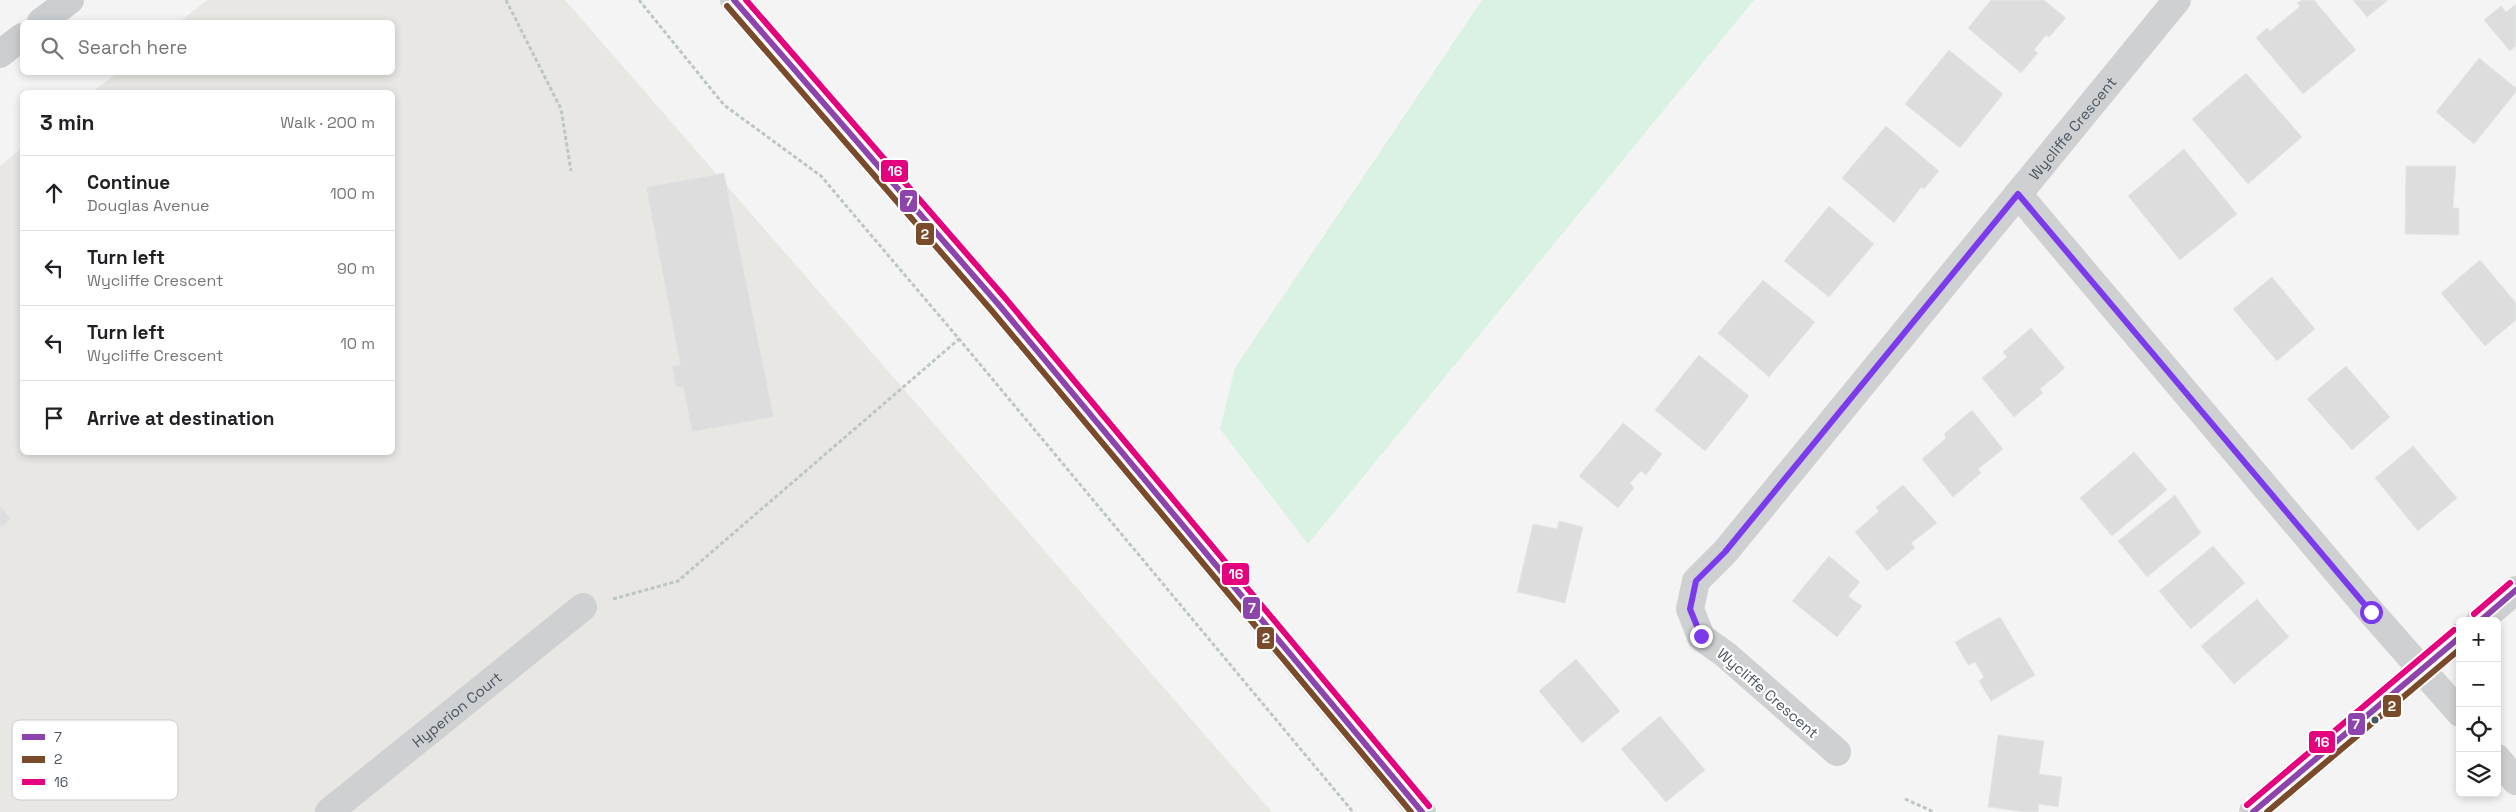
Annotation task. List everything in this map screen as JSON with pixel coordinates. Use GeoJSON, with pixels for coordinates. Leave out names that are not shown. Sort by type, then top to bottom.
{"type":"FeatureCollection","features":[{"type":"Feature","properties":{"kind":"main road"},"geometry":{"type":"LineString","coordinates":[[44,20],[70,0]]}},
{"type":"Feature","properties":{"kind":"main road"},"geometry":{"type":"LineString","coordinates":[[0,54],[20,39]]}},
{"type":"Feature","properties":{"kind":"street"},"geometry":{"type":"LineString","coordinates":[[734,0],[999,305],[1422,812]]}},
{"type":"Feature","properties":{"kind":"street","name":"Wycliffe Crescent"},"geometry":{"type":"LineString","coordinates":[[1837,752],[1726,655],[1701,636],[1690,609],[1696,581],[1725,552],[2177,0]]}},
{"type":"Feature","properties":{"kind":"street"},"geometry":{"type":"LineString","coordinates":[[2018,194],[2421,670],[2456,709]]}},
{"type":"Feature","properties":{"kind":"street"},"geometry":{"type":"LineString","coordinates":[[2485,617],[2516,590]]}},
{"type":"Feature","properties":{"kind":"street","name":"Hyperion Court"},"geometry":{"type":"LineString","coordinates":[[329,812],[583,607]]}},
{"type":"Feature","properties":{"kind":"street"},"geometry":{"type":"LineString","coordinates":[[2254,812],[2456,641]]}},
{"type":"Feature","properties":{"kind":"street"},"geometry":{"type":"LineString","coordinates":[[2501,763],[2516,781]]}},
{"type":"Feature","properties":{"kind":"path"},"geometry":{"type":"LineString","coordinates":[[506,0],[561,109],[571,171]]}},
{"type":"Feature","properties":{"kind":"path"},"geometry":{"type":"LineString","coordinates":[[639,0],[724,104],[821,176],[960,339],[1352,812]]}},
{"type":"Feature","properties":{"kind":"path"},"geometry":{"type":"LineString","coordinates":[[583,607],[678,582],[960,339]]}},
{"type":"Feature","properties":{"kind":"path"},"geometry":{"type":"LineString","coordinates":[[1905,799],[1934,812]]}},
{"type":"Feature","properties":{"kind":"shaded area"},"geometry":{"type":"Polygon","coordinates":[[[207,0],[565,0],[1272,812],[0,812],[0,166],[20,150],[20,455],[395,455],[395,90],[95,90],[114,75],[395,75],[395,20],[182,20],[207,0]]]}},
{"type":"Feature","properties":{"kind":"green space"},"geometry":{"type":"Polygon","coordinates":[[[1482,0],[1754,0],[1308,544],[1220,429],[1235,368],[1482,0]]]}},
{"type":"Feature","properties":{"kind":"building"},"geometry":{"type":"Polygon","coordinates":[[[1991,0],[2044,0],[2066,18],[2049,37],[2046,35],[2034,50],[2038,53],[2021,73],[1968,28],[1991,0]]]}},
{"type":"Feature","properties":{"kind":"building"},"geometry":{"type":"Polygon","coordinates":[[[2302,0],[2314,0],[2356,50],[2303,94],[2256,38],[2267,28],[2270,31],[2297,9],[2300,6],[2297,3],[2302,0]]]}},
{"type":"Feature","properties":{"kind":"building"},"geometry":{"type":"Polygon","coordinates":[[[2353,0],[2388,0],[2367,17],[2353,0]]]}},
{"type":"Feature","properties":{"kind":"building"},"geometry":{"type":"Polygon","coordinates":[[[2516,4],[2516,46],[2510,51],[2484,20],[2501,6],[2506,12],[2516,4]]]}},
{"type":"Feature","properties":{"kind":"building"},"geometry":{"type":"Polygon","coordinates":[[[1949,50],[2003,94],[1960,148],[1905,104],[1949,50]]]}},
{"type":"Feature","properties":{"kind":"building"},"geometry":{"type":"Polygon","coordinates":[[[2479,58],[2516,88],[2516,92],[2474,144],[2436,112],[2479,58]]]}},
{"type":"Feature","properties":{"kind":"building"},"geometry":{"type":"Polygon","coordinates":[[[2246,73],[2302,137],[2248,184],[2192,119],[2246,73]]]}},
{"type":"Feature","properties":{"kind":"building"},"geometry":{"type":"Polygon","coordinates":[[[1886,126],[1939,171],[1924,189],[1921,187],[1894,223],[1842,178],[1886,126]]]}},
{"type":"Feature","properties":{"kind":"building"},"geometry":{"type":"Polygon","coordinates":[[[2184,149],[2237,214],[2180,260],[2128,196],[2184,149]]]}},
{"type":"Feature","properties":{"kind":"building"},"geometry":{"type":"Polygon","coordinates":[[[2406,166],[2456,166],[2453,208],[2459,208],[2459,235],[2405,234],[2406,166]]]}},
{"type":"Feature","properties":{"kind":"building"},"geometry":{"type":"Polygon","coordinates":[[[724,173],[774,417],[692,432],[683,387],[676,388],[672,366],[680,365],[646,187],[724,173]]]}},
{"type":"Feature","properties":{"kind":"building"},"geometry":{"type":"Polygon","coordinates":[[[1829,206],[1874,244],[1829,297],[1784,261],[1829,206]]]}},
{"type":"Feature","properties":{"kind":"building"},"geometry":{"type":"Polygon","coordinates":[[[2480,260],[2516,303],[2516,320],[2485,346],[2441,293],[2480,260]]]}},
{"type":"Feature","properties":{"kind":"building"},"geometry":{"type":"Polygon","coordinates":[[[2272,277],[2315,329],[2277,361],[2233,309],[2272,277]]]}},
{"type":"Feature","properties":{"kind":"building"},"geometry":{"type":"Polygon","coordinates":[[[1763,280],[1815,322],[1769,377],[1718,333],[1763,280]]]}},
{"type":"Feature","properties":{"kind":"building"},"geometry":{"type":"Polygon","coordinates":[[[2031,328],[2065,368],[2040,389],[2043,393],[2014,417],[1982,378],[2007,357],[2003,352],[2031,328]]]}},
{"type":"Feature","properties":{"kind":"building"},"geometry":{"type":"Polygon","coordinates":[[[1699,355],[1749,396],[1705,451],[1655,410],[1699,355]]]}},
{"type":"Feature","properties":{"kind":"building"},"geometry":{"type":"Polygon","coordinates":[[[2346,366],[2390,417],[2352,450],[2307,399],[2346,366]]]}},
{"type":"Feature","properties":{"kind":"building"},"geometry":{"type":"Polygon","coordinates":[[[1972,410],[2003,449],[1978,469],[1981,473],[1953,497],[1922,459],[1946,438],[1944,434],[1972,410]]]}},
{"type":"Feature","properties":{"kind":"building"},"geometry":{"type":"Polygon","coordinates":[[[1623,423],[1662,454],[1646,475],[1641,471],[1630,483],[1634,488],[1618,508],[1579,476],[1623,423]]]}},
{"type":"Feature","properties":{"kind":"building"},"geometry":{"type":"Polygon","coordinates":[[[2413,446],[2457,498],[2418,531],[2375,478],[2413,446]]]}},
{"type":"Feature","properties":{"kind":"building"},"geometry":{"type":"Polygon","coordinates":[[[2134,452],[2167,490],[2112,536],[2080,498],[2134,452]]]}},
{"type":"Feature","properties":{"kind":"building"},"geometry":{"type":"Polygon","coordinates":[[[1903,485],[1937,523],[1911,543],[1915,548],[1887,571],[1855,532],[1879,511],[1876,507],[1903,485]]]}},
{"type":"Feature","properties":{"kind":"building"},"geometry":{"type":"Polygon","coordinates":[[[2175,495],[2201,533],[2147,577],[2118,541],[2175,495]]]}},
{"type":"Feature","properties":{"kind":"building"},"geometry":{"type":"Polygon","coordinates":[[[0,506],[11,519],[0,528],[0,506]]]}},
{"type":"Feature","properties":{"kind":"building"},"geometry":{"type":"Polygon","coordinates":[[[1559,521],[1583,527],[1565,603],[1517,592],[1533,524],[1557,529],[1559,521]]]}},
{"type":"Feature","properties":{"kind":"building"},"geometry":{"type":"Polygon","coordinates":[[[2213,546],[2245,583],[2191,629],[2159,591],[2213,546]]]}},
{"type":"Feature","properties":{"kind":"building"},"geometry":{"type":"Polygon","coordinates":[[[1829,556],[1860,582],[1848,596],[1862,606],[1837,637],[1792,601],[1829,556]]]}},
{"type":"Feature","properties":{"kind":"building"},"geometry":{"type":"Polygon","coordinates":[[[2257,599],[2289,637],[2234,684],[2201,646],[2257,599]]]}},
{"type":"Feature","properties":{"kind":"building"},"geometry":{"type":"Polygon","coordinates":[[[2000,617],[2035,675],[1991,701],[1979,681],[1984,677],[1975,662],[1968,665],[1955,642],[2000,617]]]}},
{"type":"Feature","properties":{"kind":"building"},"geometry":{"type":"Polygon","coordinates":[[[1576,659],[1620,711],[1582,743],[1539,691],[1576,659]]]}},
{"type":"Feature","properties":{"kind":"building"},"geometry":{"type":"Polygon","coordinates":[[[1660,716],[1705,770],[1666,802],[1621,749],[1660,716]]]}},
{"type":"Feature","properties":{"kind":"building"},"geometry":{"type":"Polygon","coordinates":[[[1998,735],[2044,741],[2039,774],[2062,777],[2058,807],[2039,804],[2038,812],[2025,812],[1988,807],[1998,735]]]}},
{"type":"Feature","properties":{"kind":"transit line","name":"7"},"geometry":{"type":"LineString","coordinates":[[734,0],[999,305],[1422,812]]}},
{"type":"Feature","properties":{"kind":"transit line","name":"16"},"geometry":{"type":"LineString","coordinates":[[746,0],[1006,299],[1429,806]]}},
{"type":"Feature","properties":{"kind":"transit line","name":"2"},"geometry":{"type":"LineString","coordinates":[[727,6],[992,311],[1411,812]]}},
{"type":"Feature","properties":{"kind":"transit line","name":"16"},"geometry":{"type":"LineString","coordinates":[[2474,614],[2510,583]]}},
{"type":"Feature","properties":{"kind":"transit line","name":"7"},"geometry":{"type":"LineString","coordinates":[[2485,617],[2516,590]]}},
{"type":"Feature","properties":{"kind":"transit line","name":"16"},"geometry":{"type":"LineString","coordinates":[[2247,805],[2454,630]]}},
{"type":"Feature","properties":{"kind":"transit line","name":"7"},"geometry":{"type":"LineString","coordinates":[[2253,812],[2456,640]]}},
{"type":"Feature","properties":{"kind":"transit line","name":"2"},"geometry":{"type":"LineString","coordinates":[[2267,812],[2456,652]]}},
{"type":"Feature","properties":{"kind":"route"},"geometry":{"type":"LineString","coordinates":[[1701,636],[1690,609],[1696,581],[1725,552],[2018,194],[2371,612]]}}]}
